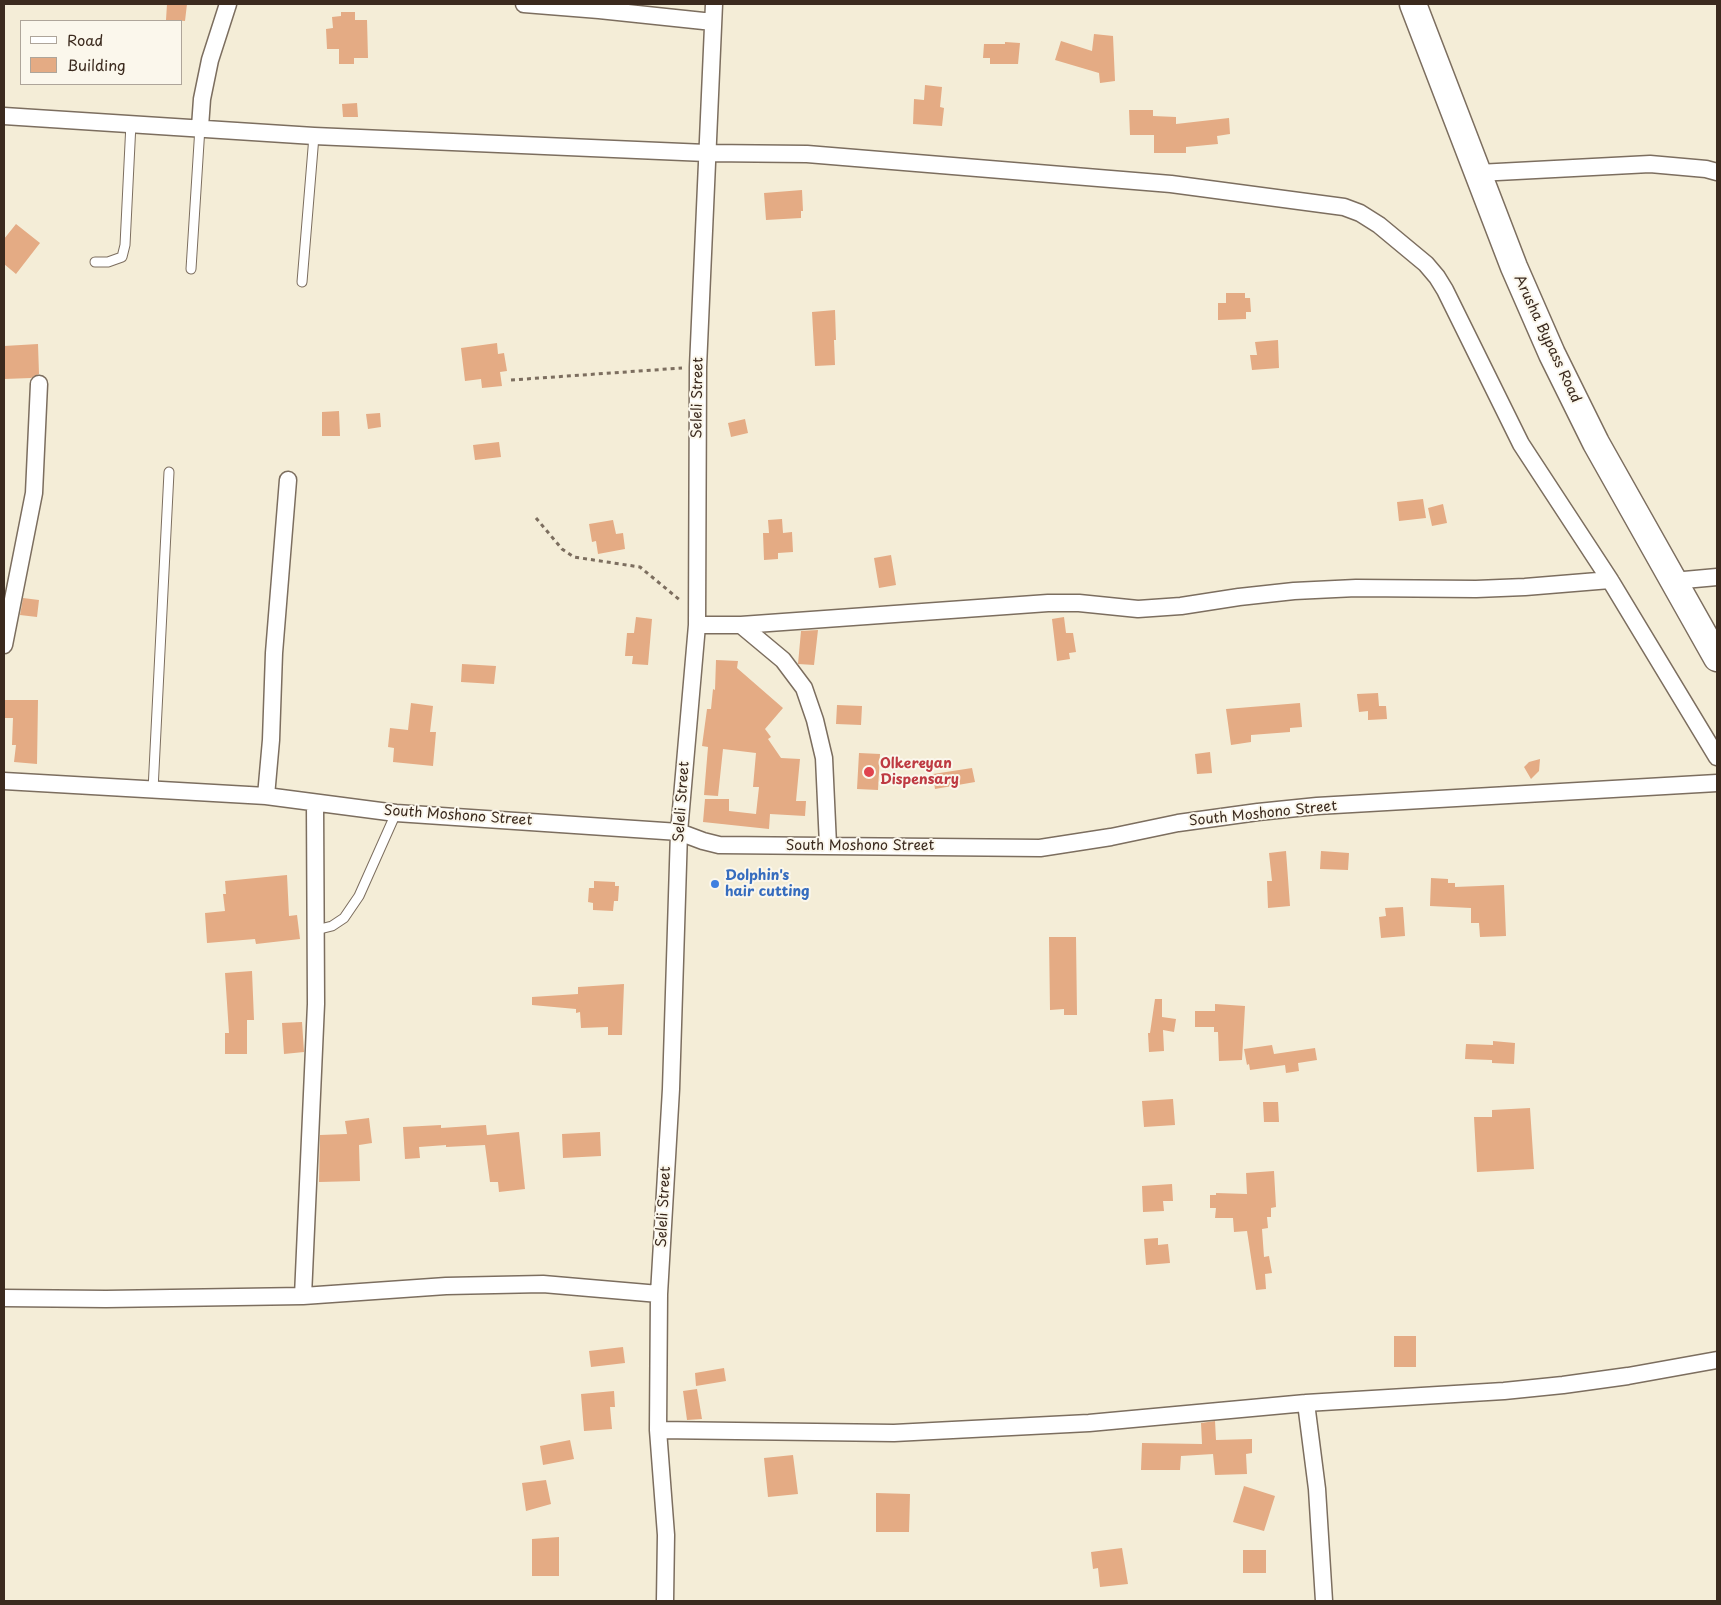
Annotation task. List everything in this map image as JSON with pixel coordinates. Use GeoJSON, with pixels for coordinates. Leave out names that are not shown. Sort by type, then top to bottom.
{"type":"FeatureCollection","features":[{"type":"Feature","properties":{"kind":"main road","name":"Arusha Bypass Road"},"geometry":{"type":"LineString","coordinates":[[1413,4],[1514,267],[1552,354],[1596,443],[1717,658]]}},
{"type":"Feature","properties":{"kind":"street"},"geometry":{"type":"LineString","coordinates":[[200,127],[202,99],[210,60],[228,4]]}},
{"type":"Feature","properties":{"kind":"street"},"geometry":{"type":"LineString","coordinates":[[524,4],[713,22]]}},
{"type":"Feature","properties":{"kind":"street","name":"Seleli Street"},"geometry":{"type":"LineString","coordinates":[[665,1601],[667,1569],[666,1535],[658,1430],[659,1294],[671,1089],[679,832],[697,620],[698,367],[714,4]]}},
{"type":"Feature","properties":{"kind":"street"},"geometry":{"type":"LineString","coordinates":[[4,116],[200,127],[314,136],[706,153],[807,154],[1171,184],[1344,207],[1360,213],[1379,225],[1426,264],[1437,277],[1521,444],[1610,580],[1717,757]]}},
{"type":"Feature","properties":{"kind":"street"},"geometry":{"type":"LineString","coordinates":[[1478,173],[1650,164],[1706,169],[1717,172]]}},
{"type":"Feature","properties":{"kind":"street"},"geometry":{"type":"LineString","coordinates":[[4,645],[34,493],[39,384]]}},
{"type":"Feature","properties":{"kind":"street"},"geometry":{"type":"LineString","coordinates":[[266,796],[272,740],[275,644],[288,480]]}},
{"type":"Feature","properties":{"kind":"street"},"geometry":{"type":"LineString","coordinates":[[1673,581],[1717,577]]}},
{"type":"Feature","properties":{"kind":"street"},"geometry":{"type":"LineString","coordinates":[[697,620],[741,625],[1048,603],[1138,609],[1181,606],[1239,596],[1294,591],[1356,588],[1476,589],[1610,580]]}},
{"type":"Feature","properties":{"kind":"street"},"geometry":{"type":"LineString","coordinates":[[741,625],[783,660],[804,688],[815,720],[824,758],[828,845]]}},
{"type":"Feature","properties":{"kind":"street","name":"South Moshono Street"},"geometry":{"type":"LineString","coordinates":[[4,781],[266,796],[396,813],[679,832],[719,845],[1040,848],[1111,837],[1178,823],[1317,806],[1717,783]]}},
{"type":"Feature","properties":{"kind":"street"},"geometry":{"type":"LineString","coordinates":[[303,1296],[316,1004],[315,803]]}},
{"type":"Feature","properties":{"kind":"street"},"geometry":{"type":"LineString","coordinates":[[4,1298],[106,1299],[303,1296],[446,1286],[543,1284],[659,1294]]}},
{"type":"Feature","properties":{"kind":"street"},"geometry":{"type":"LineString","coordinates":[[658,1430],[894,1433],[1089,1423],[1306,1402],[1504,1391],[1628,1376],[1717,1360]]}},
{"type":"Feature","properties":{"kind":"street"},"geometry":{"type":"LineString","coordinates":[[1306,1402],[1317,1489],[1324,1601]]}},
{"type":"Feature","properties":{"kind":"lane"},"geometry":{"type":"LineString","coordinates":[[95,262],[108,262],[122,257],[131,123]]}},
{"type":"Feature","properties":{"kind":"lane"},"geometry":{"type":"LineString","coordinates":[[191,270],[200,127]]}},
{"type":"Feature","properties":{"kind":"lane"},"geometry":{"type":"LineString","coordinates":[[302,282],[314,136]]}},
{"type":"Feature","properties":{"kind":"lane"},"geometry":{"type":"LineString","coordinates":[[153,790],[169,472]]}},
{"type":"Feature","properties":{"kind":"lane"},"geometry":{"type":"LineString","coordinates":[[316,930],[332,926],[344,918],[359,896],[396,813]]}},
{"type":"Feature","properties":{"kind":"path"},"geometry":{"type":"LineString","coordinates":[[511,380],[698,367]]}},
{"type":"Feature","properties":{"kind":"path"},"geometry":{"type":"LineString","coordinates":[[536,518],[562,549],[574,557],[640,567],[697,620]]}},
{"type":"Feature","properties":{"kind":"building"},"geometry":{"type":"Polygon","coordinates":[[[167,4],[187,4],[185,21],[166,20],[167,4]]]}},
{"type":"Feature","properties":{"kind":"building"},"geometry":{"type":"Polygon","coordinates":[[[341,12],[355,12],[355,20],[367,20],[368,58],[354,58],[354,64],[339,64],[339,49],[327,49],[326,29],[333,28],[332,17],[341,16],[341,12]]]}},
{"type":"Feature","properties":{"kind":"building"},"geometry":{"type":"Polygon","coordinates":[[[1094,34],[1113,36],[1115,81],[1100,83],[1099,73],[1055,60],[1061,41],[1092,51],[1094,34]]]}},
{"type":"Feature","properties":{"kind":"building"},"geometry":{"type":"Polygon","coordinates":[[[1005,42],[1020,43],[1018,64],[990,64],[990,58],[983,58],[984,44],[1005,44],[1005,42]]]}},
{"type":"Feature","properties":{"kind":"building"},"geometry":{"type":"Polygon","coordinates":[[[925,85],[942,87],[940,107],[944,108],[942,126],[913,124],[914,99],[924,100],[925,85]]]}},
{"type":"Feature","properties":{"kind":"building"},"geometry":{"type":"Polygon","coordinates":[[[357,103],[358,117],[343,117],[342,104],[357,103]]]}},
{"type":"Feature","properties":{"kind":"building"},"geometry":{"type":"Polygon","coordinates":[[[1129,110],[1153,110],[1153,116],[1176,117],[1176,124],[1229,118],[1230,134],[1217,136],[1218,144],[1186,147],[1186,153],[1154,153],[1154,135],[1130,135],[1129,110]]]}},
{"type":"Feature","properties":{"kind":"building"},"geometry":{"type":"Polygon","coordinates":[[[802,190],[803,211],[801,211],[801,218],[766,220],[764,193],[802,190]]]}},
{"type":"Feature","properties":{"kind":"building"},"geometry":{"type":"Polygon","coordinates":[[[16,224],[40,243],[16,274],[4,264],[4,239],[16,224]]]}},
{"type":"Feature","properties":{"kind":"building"},"geometry":{"type":"Polygon","coordinates":[[[1226,293],[1245,293],[1245,298],[1250,298],[1251,312],[1246,312],[1246,319],[1218,320],[1218,303],[1226,303],[1226,293]]]}},
{"type":"Feature","properties":{"kind":"building"},"geometry":{"type":"Polygon","coordinates":[[[835,310],[835,365],[815,366],[812,312],[835,310]]]}},
{"type":"Feature","properties":{"kind":"building"},"geometry":{"type":"Polygon","coordinates":[[[1278,340],[1279,368],[1252,370],[1250,355],[1257,355],[1255,342],[1278,340]]]}},
{"type":"Feature","properties":{"kind":"building"},"geometry":{"type":"Polygon","coordinates":[[[497,343],[498,354],[504,353],[507,371],[500,372],[502,386],[482,388],[481,379],[465,381],[461,348],[497,343]]]}},
{"type":"Feature","properties":{"kind":"building"},"geometry":{"type":"Polygon","coordinates":[[[38,344],[39,374],[31,378],[4,379],[4,346],[38,344]]]}},
{"type":"Feature","properties":{"kind":"building"},"geometry":{"type":"Polygon","coordinates":[[[339,411],[340,436],[322,436],[322,412],[339,411]]]}},
{"type":"Feature","properties":{"kind":"building"},"geometry":{"type":"Polygon","coordinates":[[[380,413],[381,427],[368,429],[366,414],[380,413]]]}},
{"type":"Feature","properties":{"kind":"building"},"geometry":{"type":"Polygon","coordinates":[[[745,419],[748,433],[731,437],[728,423],[745,419]]]}},
{"type":"Feature","properties":{"kind":"building"},"geometry":{"type":"Polygon","coordinates":[[[499,442],[501,457],[475,460],[473,445],[499,442]]]}},
{"type":"Feature","properties":{"kind":"building"},"geometry":{"type":"Polygon","coordinates":[[[1423,499],[1426,518],[1399,521],[1397,502],[1423,499]]]}},
{"type":"Feature","properties":{"kind":"building"},"geometry":{"type":"Polygon","coordinates":[[[1443,504],[1447,523],[1432,526],[1428,508],[1443,504]]]}},
{"type":"Feature","properties":{"kind":"building"},"geometry":{"type":"Polygon","coordinates":[[[782,519],[783,533],[792,532],[793,552],[778,553],[778,559],[764,560],[763,533],[769,533],[768,520],[782,519]]]}},
{"type":"Feature","properties":{"kind":"building"},"geometry":{"type":"Polygon","coordinates":[[[613,520],[616,534],[623,533],[625,549],[598,554],[596,541],[592,542],[589,524],[613,520]]]}},
{"type":"Feature","properties":{"kind":"building"},"geometry":{"type":"Polygon","coordinates":[[[891,555],[896,585],[879,588],[874,558],[891,555]]]}},
{"type":"Feature","properties":{"kind":"building"},"geometry":{"type":"Polygon","coordinates":[[[23,598],[39,600],[37,617],[20,615],[23,598]]]}},
{"type":"Feature","properties":{"kind":"building"},"geometry":{"type":"Polygon","coordinates":[[[636,617],[652,619],[648,665],[632,664],[633,656],[625,656],[627,633],[634,633],[636,617]]]}},
{"type":"Feature","properties":{"kind":"building"},"geometry":{"type":"Polygon","coordinates":[[[1064,617],[1066,633],[1073,633],[1076,652],[1069,653],[1070,659],[1057,661],[1052,619],[1064,617]]]}},
{"type":"Feature","properties":{"kind":"building"},"geometry":{"type":"Polygon","coordinates":[[[818,630],[814,665],[798,664],[801,631],[818,630]]]}},
{"type":"Feature","properties":{"kind":"building"},"geometry":{"type":"Polygon","coordinates":[[[716,660],[738,661],[737,668],[783,708],[765,729],[771,737],[768,739],[781,758],[800,759],[796,801],[806,801],[805,816],[770,814],[769,829],[703,822],[705,799],[729,799],[729,811],[756,814],[759,787],[753,787],[756,753],[723,749],[718,796],[704,795],[708,747],[702,746],[707,709],[711,709],[713,689],[715,690],[716,660]]]}},
{"type":"Feature","properties":{"kind":"building"},"geometry":{"type":"Polygon","coordinates":[[[462,664],[496,666],[494,684],[461,682],[462,664]]]}},
{"type":"Feature","properties":{"kind":"building"},"geometry":{"type":"Polygon","coordinates":[[[1378,693],[1379,706],[1386,706],[1387,719],[1368,720],[1368,711],[1359,712],[1357,694],[1378,693]]]}},
{"type":"Feature","properties":{"kind":"building"},"geometry":{"type":"Polygon","coordinates":[[[4,700],[38,700],[37,764],[14,762],[16,745],[12,745],[13,718],[4,718],[4,700]]]}},
{"type":"Feature","properties":{"kind":"building"},"geometry":{"type":"Polygon","coordinates":[[[411,703],[433,706],[430,732],[436,732],[433,766],[393,762],[394,748],[388,747],[390,728],[408,730],[411,703]]]}},
{"type":"Feature","properties":{"kind":"building"},"geometry":{"type":"Polygon","coordinates":[[[1300,703],[1302,727],[1290,728],[1290,732],[1251,735],[1251,742],[1231,745],[1226,709],[1300,703]]]}},
{"type":"Feature","properties":{"kind":"building"},"geometry":{"type":"Polygon","coordinates":[[[837,705],[862,706],[861,725],[836,724],[837,705]]]}},
{"type":"Feature","properties":{"kind":"building"},"geometry":{"type":"Polygon","coordinates":[[[1210,752],[1212,773],[1197,774],[1195,754],[1210,752]]]}},
{"type":"Feature","properties":{"kind":"building","name":"Olkereyan Dispensary"},"geometry":{"type":"Polygon","coordinates":[[[859,753],[880,754],[878,790],[857,789],[859,753]]]}},
{"type":"Feature","properties":{"kind":"building"},"geometry":{"type":"Polygon","coordinates":[[[1540,759],[1539,771],[1531,779],[1524,767],[1529,762],[1540,759]]]}},
{"type":"Feature","properties":{"kind":"building"},"geometry":{"type":"Polygon","coordinates":[[[972,768],[975,782],[935,789],[933,774],[972,768]]]}},
{"type":"Feature","properties":{"kind":"building"},"geometry":{"type":"Polygon","coordinates":[[[1286,851],[1290,906],[1268,908],[1267,881],[1272,881],[1269,853],[1286,851]]]}},
{"type":"Feature","properties":{"kind":"building"},"geometry":{"type":"Polygon","coordinates":[[[1321,851],[1349,853],[1348,870],[1320,869],[1321,851]]]}},
{"type":"Feature","properties":{"kind":"building"},"geometry":{"type":"Polygon","coordinates":[[[287,875],[289,916],[297,915],[300,939],[256,944],[255,939],[207,943],[205,913],[225,911],[223,894],[226,894],[225,881],[287,875]]]}},
{"type":"Feature","properties":{"kind":"building"},"geometry":{"type":"Polygon","coordinates":[[[1431,878],[1448,879],[1448,883],[1455,883],[1455,887],[1504,885],[1506,936],[1480,937],[1479,923],[1471,923],[1471,908],[1430,906],[1431,878]]]}},
{"type":"Feature","properties":{"kind":"building"},"geometry":{"type":"Polygon","coordinates":[[[594,881],[615,882],[615,886],[619,886],[618,901],[614,901],[613,911],[593,910],[593,903],[588,902],[589,888],[594,888],[594,881]]]}},
{"type":"Feature","properties":{"kind":"building"},"geometry":{"type":"Polygon","coordinates":[[[1403,907],[1405,936],[1381,938],[1379,917],[1386,916],[1385,908],[1403,907]]]}},
{"type":"Feature","properties":{"kind":"building"},"geometry":{"type":"Polygon","coordinates":[[[1049,937],[1076,937],[1077,1015],[1064,1015],[1064,1009],[1050,1010],[1049,937]]]}},
{"type":"Feature","properties":{"kind":"building"},"geometry":{"type":"Polygon","coordinates":[[[252,971],[254,1020],[247,1020],[247,1054],[225,1054],[225,1033],[229,1033],[225,973],[252,971]]]}},
{"type":"Feature","properties":{"kind":"building"},"geometry":{"type":"Polygon","coordinates":[[[624,984],[622,1035],[608,1035],[608,1027],[581,1028],[580,1012],[576,1013],[576,1009],[532,1005],[532,997],[578,994],[578,987],[624,984]]]}},
{"type":"Feature","properties":{"kind":"building"},"geometry":{"type":"Polygon","coordinates":[[[1155,999],[1162,999],[1162,1017],[1176,1019],[1174,1032],[1163,1030],[1164,1051],[1149,1052],[1148,1033],[1150,1033],[1155,999]]]}},
{"type":"Feature","properties":{"kind":"building"},"geometry":{"type":"Polygon","coordinates":[[[1215,1004],[1245,1006],[1242,1060],[1219,1061],[1218,1032],[1214,1032],[1214,1027],[1195,1027],[1195,1011],[1215,1011],[1215,1004]]]}},
{"type":"Feature","properties":{"kind":"building"},"geometry":{"type":"Polygon","coordinates":[[[302,1022],[304,1052],[284,1054],[282,1023],[302,1022]]]}},
{"type":"Feature","properties":{"kind":"building"},"geometry":{"type":"Polygon","coordinates":[[[1493,1041],[1515,1043],[1514,1064],[1492,1063],[1492,1060],[1465,1059],[1466,1044],[1493,1045],[1493,1041]]]}},
{"type":"Feature","properties":{"kind":"building"},"geometry":{"type":"Polygon","coordinates":[[[1272,1045],[1274,1054],[1315,1048],[1317,1060],[1298,1063],[1299,1071],[1286,1073],[1285,1065],[1250,1070],[1249,1064],[1247,1065],[1244,1049],[1272,1045]]]}},
{"type":"Feature","properties":{"kind":"building"},"geometry":{"type":"Polygon","coordinates":[[[1173,1099],[1175,1125],[1144,1127],[1142,1101],[1173,1099]]]}},
{"type":"Feature","properties":{"kind":"building"},"geometry":{"type":"Polygon","coordinates":[[[1263,1102],[1278,1102],[1279,1122],[1264,1122],[1263,1102]]]}},
{"type":"Feature","properties":{"kind":"building"},"geometry":{"type":"Polygon","coordinates":[[[1530,1108],[1534,1169],[1477,1172],[1474,1117],[1492,1117],[1492,1110],[1530,1108]]]}},
{"type":"Feature","properties":{"kind":"building"},"geometry":{"type":"Polygon","coordinates":[[[369,1118],[372,1143],[359,1145],[360,1181],[319,1182],[320,1135],[347,1134],[345,1121],[369,1118]]]}},
{"type":"Feature","properties":{"kind":"building"},"geometry":{"type":"Polygon","coordinates":[[[441,1125],[441,1128],[486,1125],[487,1135],[519,1132],[525,1189],[499,1192],[498,1182],[490,1182],[485,1145],[419,1147],[420,1158],[405,1159],[403,1127],[441,1125]]]}},
{"type":"Feature","properties":{"kind":"building"},"geometry":{"type":"Polygon","coordinates":[[[600,1132],[601,1156],[563,1158],[562,1134],[600,1132]]]}},
{"type":"Feature","properties":{"kind":"building"},"geometry":{"type":"Polygon","coordinates":[[[1274,1171],[1276,1207],[1271,1208],[1271,1217],[1267,1217],[1268,1228],[1262,1229],[1264,1257],[1269,1256],[1272,1273],[1265,1274],[1266,1289],[1256,1290],[1247,1231],[1234,1232],[1233,1218],[1215,1218],[1216,1208],[1210,1208],[1210,1195],[1216,1195],[1216,1193],[1247,1194],[1246,1173],[1274,1171]]]}},
{"type":"Feature","properties":{"kind":"building"},"geometry":{"type":"Polygon","coordinates":[[[1172,1184],[1173,1201],[1163,1201],[1164,1211],[1143,1212],[1142,1186],[1172,1184]]]}},
{"type":"Feature","properties":{"kind":"building"},"geometry":{"type":"Polygon","coordinates":[[[1158,1238],[1158,1245],[1168,1244],[1170,1263],[1146,1265],[1144,1239],[1158,1238]]]}},
{"type":"Feature","properties":{"kind":"building"},"geometry":{"type":"Polygon","coordinates":[[[1394,1336],[1416,1336],[1416,1367],[1394,1367],[1394,1336]]]}},
{"type":"Feature","properties":{"kind":"building"},"geometry":{"type":"Polygon","coordinates":[[[623,1347],[625,1363],[591,1367],[589,1351],[623,1347]]]}},
{"type":"Feature","properties":{"kind":"building"},"geometry":{"type":"Polygon","coordinates":[[[724,1368],[726,1381],[696,1386],[695,1373],[724,1368]]]}},
{"type":"Feature","properties":{"kind":"building"},"geometry":{"type":"Polygon","coordinates":[[[697,1389],[702,1419],[687,1420],[683,1391],[697,1389]]]}},
{"type":"Feature","properties":{"kind":"building"},"geometry":{"type":"Polygon","coordinates":[[[614,1391],[615,1407],[610,1407],[612,1429],[584,1431],[581,1394],[614,1391]]]}},
{"type":"Feature","properties":{"kind":"building"},"geometry":{"type":"Polygon","coordinates":[[[1215,1421],[1216,1440],[1252,1439],[1252,1453],[1246,1454],[1247,1474],[1215,1475],[1213,1454],[1181,1456],[1180,1470],[1141,1470],[1142,1443],[1202,1444],[1201,1423],[1215,1421]]]}},
{"type":"Feature","properties":{"kind":"building"},"geometry":{"type":"Polygon","coordinates":[[[570,1440],[574,1459],[543,1465],[540,1446],[570,1440]]]}},
{"type":"Feature","properties":{"kind":"building"},"geometry":{"type":"Polygon","coordinates":[[[793,1455],[798,1494],[768,1497],[764,1458],[793,1455]]]}},
{"type":"Feature","properties":{"kind":"building"},"geometry":{"type":"Polygon","coordinates":[[[546,1480],[551,1504],[526,1511],[522,1483],[546,1480]]]}},
{"type":"Feature","properties":{"kind":"building"},"geometry":{"type":"Polygon","coordinates":[[[1244,1486],[1275,1496],[1264,1531],[1233,1522],[1244,1486]]]}},
{"type":"Feature","properties":{"kind":"building"},"geometry":{"type":"Polygon","coordinates":[[[876,1493],[910,1494],[909,1532],[876,1532],[876,1493]]]}},
{"type":"Feature","properties":{"kind":"building"},"geometry":{"type":"Polygon","coordinates":[[[559,1537],[559,1576],[532,1576],[532,1539],[559,1537]]]}},
{"type":"Feature","properties":{"kind":"building"},"geometry":{"type":"Polygon","coordinates":[[[1122,1548],[1128,1584],[1100,1587],[1098,1568],[1093,1569],[1091,1552],[1122,1548]]]}},
{"type":"Feature","properties":{"kind":"building"},"geometry":{"type":"Polygon","coordinates":[[[1243,1550],[1266,1550],[1266,1573],[1243,1573],[1243,1550]]]}},
{"type":"Feature","properties":{"kind":"place","name":"Olkereyan Dispensary"},"geometry":{"type":"Point","coordinates":[869,772]}},
{"type":"Feature","properties":{"kind":"place","name":"Dolphin's hair cutting"},"geometry":{"type":"Point","coordinates":[715,884]}}]}
